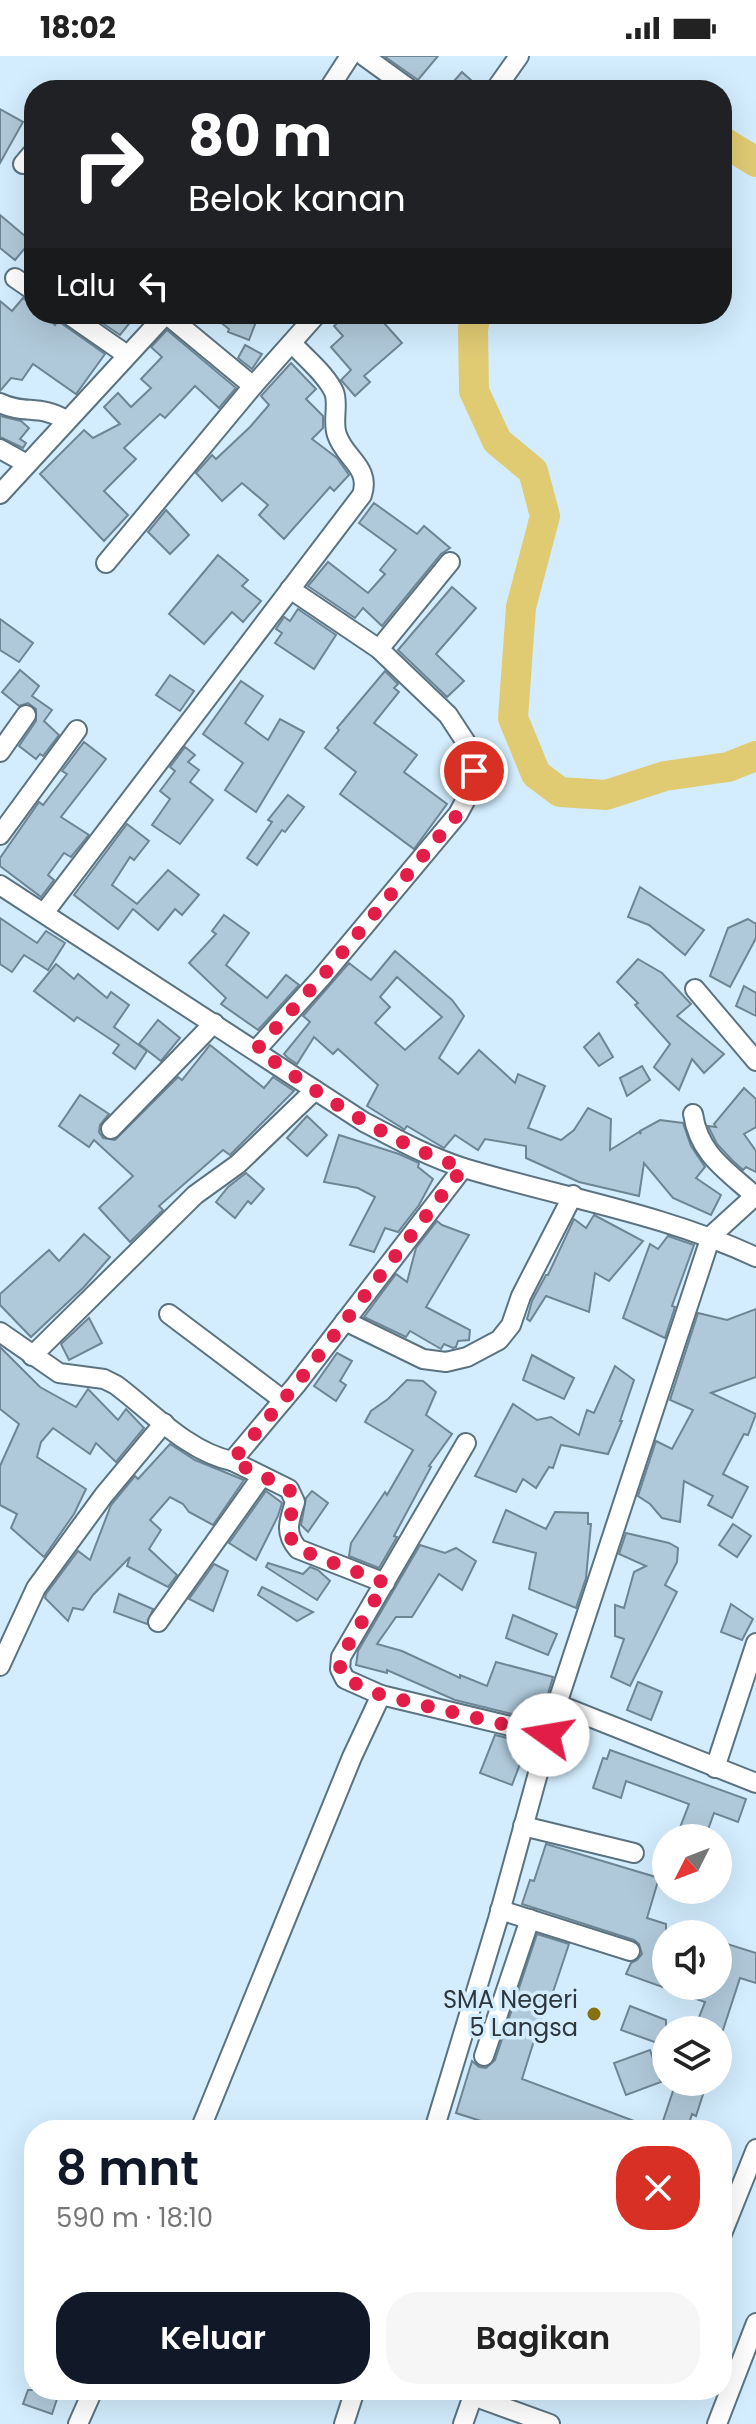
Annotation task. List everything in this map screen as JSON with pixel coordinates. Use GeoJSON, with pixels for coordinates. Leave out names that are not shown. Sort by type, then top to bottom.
{"type":"FeatureCollection","features":[{"type":"Feature","properties":{"kind":"street"},"geometry":{"type":"LineString","coordinates":[[334,80],[350,56]]}},
{"type":"Feature","properties":{"kind":"street"},"geometry":{"type":"LineString","coordinates":[[364,56],[397,80]]}},
{"type":"Feature","properties":{"kind":"street"},"geometry":{"type":"LineString","coordinates":[[502,80],[519,56]]}},
{"type":"Feature","properties":{"kind":"street"},"geometry":{"type":"LineString","coordinates":[[15,278],[24,284]]}},
{"type":"Feature","properties":{"kind":"street"},"geometry":{"type":"LineString","coordinates":[[82,324],[127,355]]}},
{"type":"Feature","properties":{"kind":"street"},"geometry":{"type":"LineString","coordinates":[[0,494],[156,324]]}},
{"type":"Feature","properties":{"kind":"street"},"geometry":{"type":"LineString","coordinates":[[178,324],[253,386]]}},
{"type":"Feature","properties":{"kind":"street"},"geometry":{"type":"LineString","coordinates":[[106,563],[253,386],[309,324]]}},
{"type":"Feature","properties":{"kind":"street"},"geometry":{"type":"LineString","coordinates":[[44,913],[362,495],[365,484],[361,470],[336,433],[336,395],[293,344]]}},
{"type":"Feature","properties":{"kind":"street"},"geometry":{"type":"LineString","coordinates":[[0,403],[24,410],[51,411],[66,420]]}},
{"type":"Feature","properties":{"kind":"street"},"geometry":{"type":"LineString","coordinates":[[0,449],[27,464]]}},
{"type":"Feature","properties":{"kind":"street"},"geometry":{"type":"LineString","coordinates":[[379,649],[450,562]]}},
{"type":"Feature","properties":{"kind":"street"},"geometry":{"type":"LineString","coordinates":[[257,1049],[321,978],[458,814],[471,790],[474,771],[469,747],[448,715],[379,649],[290,589]]}},
{"type":"Feature","properties":{"kind":"street"},"geometry":{"type":"LineString","coordinates":[[0,752],[26,715]]}},
{"type":"Feature","properties":{"kind":"street"},"geometry":{"type":"LineString","coordinates":[[0,835],[77,730]]}},
{"type":"Feature","properties":{"kind":"street"},"geometry":{"type":"LineString","coordinates":[[1,888],[393,1138],[463,1168],[573,1195],[711,1236],[756,1257]]}},
{"type":"Feature","properties":{"kind":"street"},"geometry":{"type":"LineString","coordinates":[[695,989],[756,1061]]}},
{"type":"Feature","properties":{"kind":"street"},"geometry":{"type":"LineString","coordinates":[[111,1129],[214,1023]]}},
{"type":"Feature","properties":{"kind":"street"},"geometry":{"type":"LineString","coordinates":[[32,1356],[195,1195],[238,1164],[315,1090]]}},
{"type":"Feature","properties":{"kind":"street"},"geometry":{"type":"LineString","coordinates":[[437,2120],[557,1704],[711,1236],[755,1195],[703,1146],[696,1133],[693,1114]]}},
{"type":"Feature","properties":{"kind":"street"},"geometry":{"type":"LineString","coordinates":[[232,1461],[463,1168]]}},
{"type":"Feature","properties":{"kind":"street"},"geometry":{"type":"LineString","coordinates":[[345,1321],[400,1350],[434,1361],[446,1362],[467,1357],[499,1340],[511,1325],[521,1296],[573,1195]]}},
{"type":"Feature","properties":{"kind":"street"},"geometry":{"type":"LineString","coordinates":[[169,1314],[283,1400]]}},
{"type":"Feature","properties":{"kind":"street"},"geometry":{"type":"LineString","coordinates":[[0,1332],[59,1373],[104,1379],[116,1385],[207,1452],[289,1489],[295,1502],[287,1530],[298,1549],[385,1583]]}},
{"type":"Feature","properties":{"kind":"street"},"geometry":{"type":"LineString","coordinates":[[0,1666],[36,1588],[104,1495],[164,1423]]}},
{"type":"Feature","properties":{"kind":"street"},"geometry":{"type":"LineString","coordinates":[[466,1443],[341,1657],[340,1669],[345,1679],[381,1695],[548,1735]]}},
{"type":"Feature","properties":{"kind":"street"},"geometry":{"type":"LineString","coordinates":[[158,1622],[262,1476]]}},
{"type":"Feature","properties":{"kind":"street"},"geometry":{"type":"LineString","coordinates":[[715,1768],[756,1643]]}},
{"type":"Feature","properties":{"kind":"street"},"geometry":{"type":"LineString","coordinates":[[204,2120],[352,1757],[381,1695]]}},
{"type":"Feature","properties":{"kind":"street"},"geometry":{"type":"LineString","coordinates":[[557,1704],[756,1783]]}},
{"type":"Feature","properties":{"kind":"street"},"geometry":{"type":"LineString","coordinates":[[523,1826],[634,1853]]}},
{"type":"Feature","properties":{"kind":"street"},"geometry":{"type":"LineString","coordinates":[[500,1910],[630,1951]]}},
{"type":"Feature","properties":{"kind":"street"},"geometry":{"type":"LineString","coordinates":[[484,2056],[530,1919]]}},
{"type":"Feature","properties":{"kind":"street"},"geometry":{"type":"LineString","coordinates":[[732,2209],[756,2149]]}},
{"type":"Feature","properties":{"kind":"street"},"geometry":{"type":"LineString","coordinates":[[732,2385],[756,2323]]}},
{"type":"Feature","properties":{"kind":"street"},"geometry":{"type":"LineString","coordinates":[[78,2424],[89,2400]]}},
{"type":"Feature","properties":{"kind":"street"},"geometry":{"type":"LineString","coordinates":[[344,2424],[352,2400]]}},
{"type":"Feature","properties":{"kind":"street"},"geometry":{"type":"LineString","coordinates":[[463,2424],[472,2400]]}},
{"type":"Feature","properties":{"kind":"street"},"geometry":{"type":"LineString","coordinates":[[491,2400],[550,2424]]}},
{"type":"Feature","properties":{"kind":"street"},"geometry":{"type":"LineString","coordinates":[[717,2424],[726,2400]]}},
{"type":"Feature","properties":{"kind":"building"},"geometry":{"type":"Polygon","coordinates":[[[384,56],[438,56],[418,80],[384,56]]]}},
{"type":"Feature","properties":{"kind":"building"},"geometry":{"type":"Polygon","coordinates":[[[462,72],[471,80],[455,80],[462,72]]]}},
{"type":"Feature","properties":{"kind":"building"},"geometry":{"type":"Polygon","coordinates":[[[0,109],[23,122],[0,163],[0,109]]]}},
{"type":"Feature","properties":{"kind":"building"},"geometry":{"type":"Polygon","coordinates":[[[0,215],[24,235],[24,249],[15,260],[0,248],[0,215]]]}},
{"type":"Feature","properties":{"kind":"building"},"geometry":{"type":"Polygon","coordinates":[[[23,298],[24,324],[62,324],[105,354],[76,394],[33,364],[22,380],[11,378],[0,391],[0,301],[12,311],[23,298]]]}},
{"type":"Feature","properties":{"kind":"building"},"geometry":{"type":"Polygon","coordinates":[[[104,324],[129,324],[120,335],[104,324]]]}},
{"type":"Feature","properties":{"kind":"building"},"geometry":{"type":"Polygon","coordinates":[[[223,324],[255,324],[249,340],[228,332],[229,329],[223,324]]]}},
{"type":"Feature","properties":{"kind":"building"},"geometry":{"type":"Polygon","coordinates":[[[385,324],[402,343],[364,376],[370,382],[355,396],[341,380],[351,370],[331,347],[343,336],[334,326],[385,324]]]}},
{"type":"Feature","properties":{"kind":"building"},"geometry":{"type":"Polygon","coordinates":[[[167,330],[236,388],[219,408],[195,386],[165,418],[160,414],[124,448],[136,459],[104,491],[128,515],[104,541],[40,474],[84,430],[93,438],[120,424],[104,407],[118,393],[131,407],[151,388],[141,379],[162,357],[151,347],[167,330]]]}},
{"type":"Feature","properties":{"kind":"building"},"geometry":{"type":"Polygon","coordinates":[[[245,345],[262,354],[252,369],[238,358],[245,345]]]}},
{"type":"Feature","properties":{"kind":"building"},"geometry":{"type":"Polygon","coordinates":[[[291,363],[316,389],[306,399],[323,416],[323,428],[312,439],[337,458],[349,475],[334,491],[330,487],[284,539],[259,515],[268,505],[242,483],[222,501],[196,473],[212,455],[216,459],[269,405],[261,396],[291,363]]]}},
{"type":"Feature","properties":{"kind":"building"},"geometry":{"type":"Polygon","coordinates":[[[0,416],[21,421],[29,428],[20,439],[26,443],[23,448],[0,437],[0,416]]]}},
{"type":"Feature","properties":{"kind":"building"},"geometry":{"type":"Polygon","coordinates":[[[374,503],[417,534],[424,526],[450,548],[441,554],[382,626],[363,608],[355,618],[308,586],[328,562],[368,593],[385,574],[380,570],[396,550],[359,523],[374,503]]]}},
{"type":"Feature","properties":{"kind":"building"},"geometry":{"type":"Polygon","coordinates":[[[166,510],[189,535],[170,554],[148,532],[166,510]]]}},
{"type":"Feature","properties":{"kind":"building"},"geometry":{"type":"Polygon","coordinates":[[[218,555],[248,580],[242,586],[261,601],[243,622],[232,612],[204,644],[169,614],[218,555]]]}},
{"type":"Feature","properties":{"kind":"building"},"geometry":{"type":"Polygon","coordinates":[[[452,587],[476,608],[436,654],[464,681],[447,697],[398,650],[452,587]]]}},
{"type":"Feature","properties":{"kind":"building"},"geometry":{"type":"Polygon","coordinates":[[[298,609],[336,635],[314,669],[275,643],[282,633],[276,629],[284,617],[290,621],[298,609]]]}},
{"type":"Feature","properties":{"kind":"building"},"geometry":{"type":"Polygon","coordinates":[[[0,619],[33,643],[19,662],[0,650],[0,619]]]}},
{"type":"Feature","properties":{"kind":"building"},"geometry":{"type":"Polygon","coordinates":[[[20,670],[39,686],[32,696],[52,710],[44,721],[59,735],[43,756],[40,754],[36,759],[19,746],[36,721],[36,709],[28,703],[19,706],[2,692],[20,670]]]}},
{"type":"Feature","properties":{"kind":"building"},"geometry":{"type":"Polygon","coordinates":[[[385,671],[398,684],[394,688],[399,692],[374,723],[417,755],[404,772],[447,804],[414,849],[340,794],[356,772],[325,748],[339,730],[337,728],[385,671]]]}},
{"type":"Feature","properties":{"kind":"building"},"geometry":{"type":"Polygon","coordinates":[[[170,675],[194,691],[180,711],[156,695],[170,675]]]}},
{"type":"Feature","properties":{"kind":"building"},"geometry":{"type":"Polygon","coordinates":[[[241,681],[263,696],[245,723],[268,740],[280,719],[304,732],[256,812],[225,790],[243,763],[203,734],[241,681]]]}},
{"type":"Feature","properties":{"kind":"building"},"geometry":{"type":"Polygon","coordinates":[[[84,742],[106,759],[61,817],[89,835],[71,857],[64,853],[48,875],[54,880],[41,897],[0,866],[0,858],[39,802],[43,805],[67,774],[62,771],[84,742]]]}},
{"type":"Feature","properties":{"kind":"building"},"geometry":{"type":"Polygon","coordinates":[[[185,747],[195,755],[188,762],[199,770],[190,782],[213,800],[180,844],[152,825],[170,799],[160,791],[175,771],[170,767],[185,747]]]}},
{"type":"Feature","properties":{"kind":"building"},"geometry":{"type":"Polygon","coordinates":[[[288,795],[304,807],[285,832],[282,830],[257,865],[247,858],[272,822],[268,820],[288,795]]]}},
{"type":"Feature","properties":{"kind":"building"},"geometry":{"type":"Polygon","coordinates":[[[127,824],[149,841],[134,860],[130,857],[112,885],[137,904],[168,870],[199,895],[182,915],[175,909],[158,930],[133,909],[118,929],[74,895],[127,824]]]}},
{"type":"Feature","properties":{"kind":"building"},"geometry":{"type":"Polygon","coordinates":[[[640,887],[704,930],[685,955],[649,925],[628,917],[640,887]]]}},
{"type":"Feature","properties":{"kind":"building"},"geometry":{"type":"Polygon","coordinates":[[[224,915],[249,933],[226,965],[267,998],[286,975],[299,985],[258,1030],[221,1004],[226,998],[189,963],[216,934],[212,931],[224,915]]]}},
{"type":"Feature","properties":{"kind":"building"},"geometry":{"type":"Polygon","coordinates":[[[0,918],[37,943],[46,931],[65,943],[48,970],[24,955],[12,972],[0,964],[0,918]]]}},
{"type":"Feature","properties":{"kind":"building"},"geometry":{"type":"Polygon","coordinates":[[[748,919],[756,924],[756,938],[730,987],[710,976],[728,928],[748,919]]]}},
{"type":"Feature","properties":{"kind":"building"},"geometry":{"type":"Polygon","coordinates":[[[395,951],[452,1000],[464,1016],[439,1058],[458,1074],[479,1050],[515,1083],[518,1074],[545,1086],[528,1128],[561,1140],[574,1130],[588,1108],[611,1119],[610,1150],[660,1120],[683,1123],[691,1146],[705,1167],[696,1178],[721,1195],[711,1215],[673,1198],[644,1163],[639,1196],[579,1182],[526,1158],[526,1146],[485,1139],[478,1150],[455,1135],[444,1148],[407,1126],[404,1130],[367,1106],[378,1085],[338,1049],[333,1054],[314,1037],[297,1064],[284,1054],[310,1022],[303,1016],[349,963],[371,980],[395,951]],[[397,977],[380,997],[390,1007],[375,1023],[405,1050],[442,1017],[397,977]]]}},
{"type":"Feature","properties":{"kind":"building"},"geometry":{"type":"Polygon","coordinates":[[[638,959],[662,973],[691,1004],[677,1016],[724,1054],[704,1073],[692,1059],[679,1090],[654,1067],[670,1044],[617,982],[638,959]]]}},
{"type":"Feature","properties":{"kind":"building"},"geometry":{"type":"Polygon","coordinates":[[[56,964],[74,979],[78,974],[107,998],[111,992],[129,1005],[114,1027],[147,1051],[135,1069],[113,1053],[119,1045],[77,1017],[74,1021],[34,991],[56,964]]]}},
{"type":"Feature","properties":{"kind":"building"},"geometry":{"type":"Polygon","coordinates":[[[744,986],[756,993],[756,1016],[736,1006],[744,986]]]}},
{"type":"Feature","properties":{"kind":"building"},"geometry":{"type":"Polygon","coordinates":[[[158,1020],[180,1038],[161,1061],[139,1044],[158,1020]]]}},
{"type":"Feature","properties":{"kind":"building"},"geometry":{"type":"Polygon","coordinates":[[[599,1033],[613,1057],[599,1066],[584,1047],[599,1033]]]}},
{"type":"Feature","properties":{"kind":"building"},"geometry":{"type":"Polygon","coordinates":[[[210,1045],[264,1088],[273,1077],[294,1091],[230,1155],[223,1150],[159,1206],[163,1210],[130,1242],[99,1208],[133,1176],[94,1140],[89,1147],[59,1126],[80,1095],[109,1114],[100,1125],[99,1132],[103,1138],[115,1140],[178,1077],[182,1080],[210,1045]]]}},
{"type":"Feature","properties":{"kind":"building"},"geometry":{"type":"Polygon","coordinates":[[[642,1066],[650,1080],[627,1096],[620,1078],[642,1066]]]}},
{"type":"Feature","properties":{"kind":"building"},"geometry":{"type":"Polygon","coordinates":[[[744,1088],[756,1099],[756,1127],[744,1134],[756,1151],[756,1172],[746,1167],[743,1170],[732,1160],[717,1144],[708,1126],[716,1127],[714,1124],[744,1088]]]}},
{"type":"Feature","properties":{"kind":"building"},"geometry":{"type":"Polygon","coordinates":[[[307,1116],[327,1135],[307,1156],[287,1138],[307,1116]]]}},
{"type":"Feature","properties":{"kind":"building"},"geometry":{"type":"Polygon","coordinates":[[[339,1135],[419,1163],[418,1167],[433,1179],[419,1205],[398,1232],[385,1228],[374,1252],[350,1245],[375,1197],[358,1188],[324,1182],[339,1135]]]}},
{"type":"Feature","properties":{"kind":"building"},"geometry":{"type":"Polygon","coordinates":[[[246,1173],[264,1189],[251,1204],[248,1201],[235,1218],[216,1202],[228,1187],[246,1173]]]}},
{"type":"Feature","properties":{"kind":"building"},"geometry":{"type":"Polygon","coordinates":[[[594,1215],[643,1241],[609,1281],[595,1273],[589,1312],[546,1296],[530,1321],[527,1319],[532,1301],[574,1219],[586,1228],[594,1215]]]}},
{"type":"Feature","properties":{"kind":"building"},"geometry":{"type":"Polygon","coordinates":[[[437,1221],[469,1235],[426,1307],[470,1330],[469,1340],[458,1341],[453,1348],[444,1344],[441,1349],[410,1331],[406,1337],[364,1317],[396,1274],[407,1282],[416,1248],[437,1221]]]}},
{"type":"Feature","properties":{"kind":"building"},"geometry":{"type":"Polygon","coordinates":[[[84,1234],[110,1257],[84,1287],[31,1337],[0,1305],[0,1294],[49,1250],[59,1261],[84,1234]]]}},
{"type":"Feature","properties":{"kind":"building"},"geometry":{"type":"Polygon","coordinates":[[[668,1236],[694,1245],[672,1306],[675,1307],[665,1338],[623,1318],[650,1244],[658,1249],[668,1236]]]}},
{"type":"Feature","properties":{"kind":"building"},"geometry":{"type":"Polygon","coordinates":[[[756,1309],[756,1377],[711,1393],[756,1414],[748,1435],[744,1434],[723,1474],[748,1487],[732,1518],[708,1505],[713,1496],[684,1481],[680,1522],[662,1518],[638,1496],[656,1441],[672,1449],[693,1410],[670,1400],[698,1313],[727,1320],[756,1309]]]}},
{"type":"Feature","properties":{"kind":"building"},"geometry":{"type":"Polygon","coordinates":[[[89,1318],[102,1343],[69,1360],[61,1344],[89,1318]]]}},
{"type":"Feature","properties":{"kind":"building"},"geometry":{"type":"Polygon","coordinates":[[[0,1347],[40,1387],[76,1407],[88,1389],[118,1420],[126,1409],[144,1428],[116,1462],[96,1443],[90,1454],[53,1428],[41,1442],[37,1457],[86,1489],[74,1514],[44,1557],[11,1528],[17,1514],[0,1505],[0,1466],[19,1424],[0,1409],[0,1347]]]}},
{"type":"Feature","properties":{"kind":"building"},"geometry":{"type":"Polygon","coordinates":[[[337,1353],[352,1361],[340,1381],[346,1385],[336,1401],[314,1386],[337,1353]]]}},
{"type":"Feature","properties":{"kind":"building"},"geometry":{"type":"Polygon","coordinates":[[[532,1355],[574,1378],[564,1399],[523,1380],[532,1355]]]}},
{"type":"Feature","properties":{"kind":"building"},"geometry":{"type":"Polygon","coordinates":[[[615,1366],[634,1380],[608,1454],[561,1445],[553,1468],[549,1467],[536,1488],[523,1479],[516,1492],[475,1476],[513,1404],[537,1420],[551,1417],[579,1435],[587,1410],[594,1413],[615,1366]]]}},
{"type":"Feature","properties":{"kind":"building"},"geometry":{"type":"Polygon","coordinates":[[[407,1380],[423,1381],[436,1392],[426,1415],[452,1434],[429,1466],[394,1536],[397,1537],[379,1568],[349,1556],[351,1543],[385,1492],[387,1495],[413,1450],[365,1422],[371,1411],[407,1380]]]}},
{"type":"Feature","properties":{"kind":"building"},"geometry":{"type":"Polygon","coordinates":[[[170,1444],[195,1460],[244,1480],[213,1525],[170,1497],[150,1520],[161,1530],[149,1549],[177,1575],[168,1587],[127,1566],[130,1557],[93,1595],[83,1610],[73,1608],[68,1621],[45,1598],[46,1594],[78,1551],[90,1560],[111,1505],[135,1476],[138,1479],[170,1444]]]}},
{"type":"Feature","properties":{"kind":"building"},"geometry":{"type":"Polygon","coordinates":[[[266,1491],[282,1503],[256,1560],[229,1543],[266,1491]]]}},
{"type":"Feature","properties":{"kind":"building"},"geometry":{"type":"Polygon","coordinates":[[[312,1491],[328,1503],[308,1532],[301,1525],[306,1498],[312,1491]]]}},
{"type":"Feature","properties":{"kind":"building"},"geometry":{"type":"Polygon","coordinates":[[[506,1510],[546,1529],[555,1512],[588,1513],[588,1524],[591,1524],[586,1578],[576,1608],[529,1589],[536,1553],[493,1542],[506,1510]]]}},
{"type":"Feature","properties":{"kind":"building"},"geometry":{"type":"Polygon","coordinates":[[[733,1524],[751,1536],[737,1557],[719,1545],[733,1524]]]}},
{"type":"Feature","properties":{"kind":"building"},"geometry":{"type":"Polygon","coordinates":[[[626,1533],[678,1548],[677,1562],[665,1585],[677,1592],[630,1686],[611,1677],[624,1639],[615,1636],[615,1605],[624,1608],[634,1572],[646,1566],[619,1554],[626,1533]]]}},
{"type":"Feature","properties":{"kind":"building"},"geometry":{"type":"Polygon","coordinates":[[[420,1545],[445,1553],[456,1548],[476,1561],[462,1590],[439,1574],[412,1617],[396,1617],[377,1644],[487,1686],[496,1662],[553,1677],[540,1721],[455,1700],[387,1670],[387,1673],[356,1665],[358,1651],[420,1545]]]}},
{"type":"Feature","properties":{"kind":"building"},"geometry":{"type":"Polygon","coordinates":[[[268,1563],[303,1574],[310,1567],[330,1581],[317,1600],[266,1567],[268,1563]]]}},
{"type":"Feature","properties":{"kind":"building"},"geometry":{"type":"Polygon","coordinates":[[[214,1564],[228,1571],[213,1611],[189,1599],[214,1564]]]}},
{"type":"Feature","properties":{"kind":"building"},"geometry":{"type":"Polygon","coordinates":[[[262,1587],[313,1612],[297,1621],[258,1595],[262,1587]]]}},
{"type":"Feature","properties":{"kind":"building"},"geometry":{"type":"Polygon","coordinates":[[[119,1594],[153,1609],[147,1624],[114,1612],[119,1594]]]}},
{"type":"Feature","properties":{"kind":"building"},"geometry":{"type":"Polygon","coordinates":[[[731,1604],[753,1619],[742,1640],[721,1632],[731,1604]]]}},
{"type":"Feature","properties":{"kind":"building"},"geometry":{"type":"Polygon","coordinates":[[[513,1615],[557,1634],[548,1655],[506,1638],[513,1615]]]}},
{"type":"Feature","properties":{"kind":"building"},"geometry":{"type":"Polygon","coordinates":[[[638,1682],[662,1692],[651,1720],[627,1710],[638,1682]]]}},
{"type":"Feature","properties":{"kind":"building"},"geometry":{"type":"Polygon","coordinates":[[[495,1735],[528,1743],[512,1785],[480,1773],[495,1735]]]}},
{"type":"Feature","properties":{"kind":"building"},"geometry":{"type":"Polygon","coordinates":[[[610,1750],[746,1799],[738,1822],[714,1813],[710,1824],[681,1824],[689,1804],[626,1781],[621,1798],[593,1788],[603,1758],[607,1759],[610,1750]]]}},
{"type":"Feature","properties":{"kind":"building"},"geometry":{"type":"Polygon","coordinates":[[[546,1844],[652,1876],[652,1901],[647,1918],[653,1920],[652,1983],[626,1974],[631,1963],[642,1954],[634,1940],[522,1904],[530,1880],[534,1881],[546,1844]]]}},
{"type":"Feature","properties":{"kind":"building"},"geometry":{"type":"Polygon","coordinates":[[[537,1934],[569,1944],[522,2079],[631,2120],[478,2120],[456,2113],[472,2061],[486,2068],[495,2060],[537,1934]]]}},
{"type":"Feature","properties":{"kind":"building"},"geometry":{"type":"Polygon","coordinates":[[[732,1945],[756,1953],[756,1983],[740,1978],[728,2016],[700,2016],[705,2002],[699,2000],[732,2000],[732,1945]]]}},
{"type":"Feature","properties":{"kind":"building"},"geometry":{"type":"Polygon","coordinates":[[[630,2006],[656,2016],[652,2016],[652,2041],[621,2030],[630,2006]]]}},
{"type":"Feature","properties":{"kind":"building"},"geometry":{"type":"Polygon","coordinates":[[[650,2050],[652,2085],[626,2095],[614,2063],[650,2050]]]}},
{"type":"Feature","properties":{"kind":"building"},"geometry":{"type":"Polygon","coordinates":[[[671,2096],[702,2096],[696,2116],[692,2114],[690,2120],[663,2120],[671,2096]]]}},
{"type":"Feature","properties":{"kind":"building"},"geometry":{"type":"Polygon","coordinates":[[[24,2400],[57,2400],[52,2414],[23,2404],[24,2400]]]}},
{"type":"Feature","properties":{"kind":"waterway"},"geometry":{"type":"LineString","coordinates":[[732,147],[756,162]]}},
{"type":"Feature","properties":{"kind":"waterway"},"geometry":{"type":"LineString","coordinates":[[474,324],[474,391],[497,441],[533,471],[545,516],[521,607],[513,718],[536,774],[560,792],[606,795],[665,776],[728,767],[756,756]]}},
{"type":"Feature","properties":{"kind":"place","name":"SMA Negeri 5 Langsa"},"geometry":{"type":"Point","coordinates":[594,2014]}},
{"type":"Feature","properties":{"kind":"route"},"geometry":{"type":"LineString","coordinates":[[474,771],[471,790],[458,814],[321,978],[257,1049],[364,1122],[431,1156],[463,1168],[296,1385],[232,1461],[289,1489],[295,1502],[287,1530],[298,1549],[385,1583],[341,1657],[340,1669],[345,1679],[381,1695],[548,1735]]}}]}
